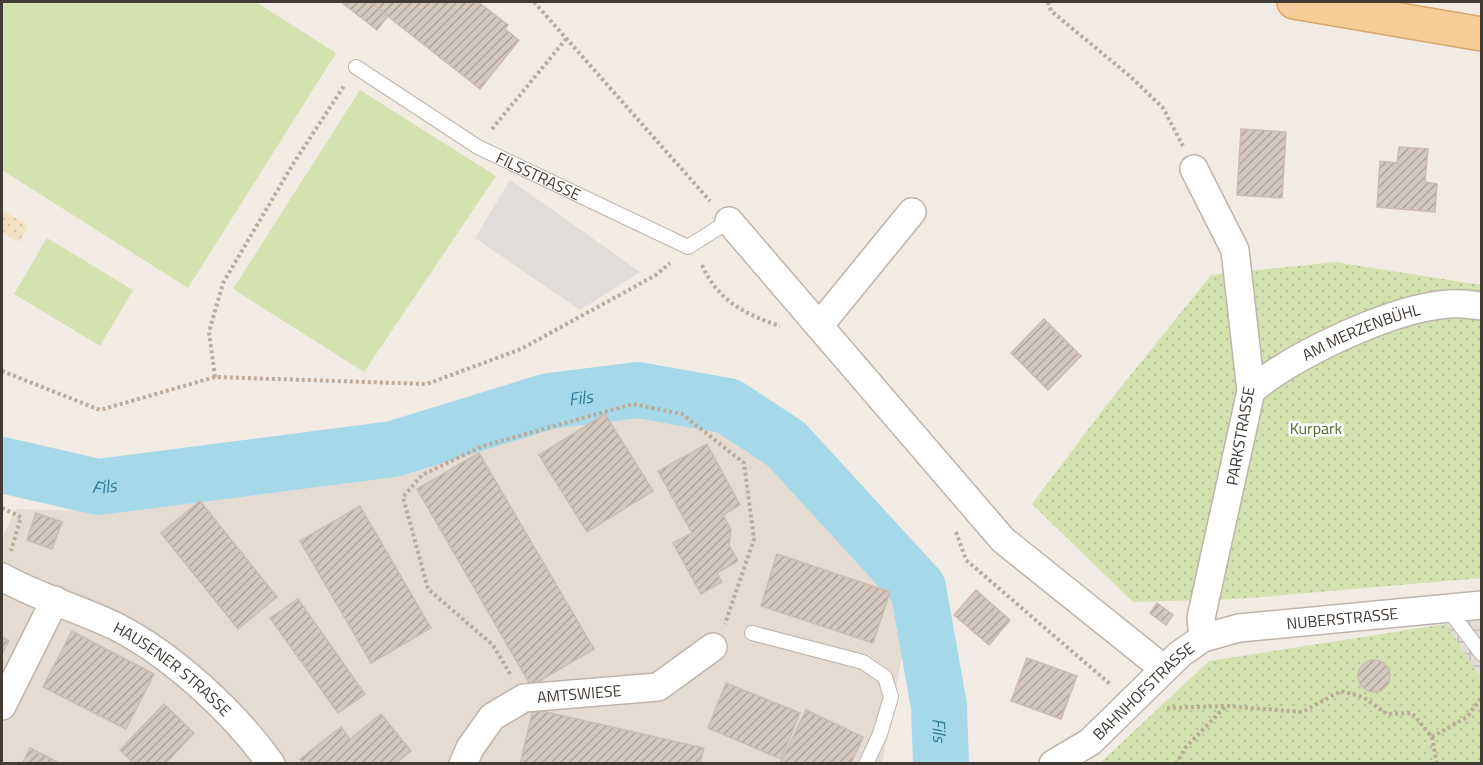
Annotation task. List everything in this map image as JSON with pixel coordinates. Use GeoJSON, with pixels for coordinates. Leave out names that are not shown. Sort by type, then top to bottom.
{"type":"FeatureCollection","features":[{"type":"Feature","properties":{"kind":"main road"},"geometry":{"type":"LineString","coordinates":[[1294,2],[1482,34]]}},
{"type":"Feature","properties":{"kind":"street","name":"PARKSTRASSE"},"geometry":{"type":"LineString","coordinates":[[1194,169],[1235,250],[1251,391],[1201,618],[1203,638]]}},
{"type":"Feature","properties":{"kind":"street"},"geometry":{"type":"LineString","coordinates":[[819,326],[912,212]]}},
{"type":"Feature","properties":{"kind":"street"},"geometry":{"type":"LineString","coordinates":[[729,221],[1003,540],[1164,669]]}},
{"type":"Feature","properties":{"kind":"street","name":"AM MERZENBÜHL"},"geometry":{"type":"LineString","coordinates":[[1251,391],[1272,373],[1325,344],[1401,314],[1448,304],[1482,306]]}},
{"type":"Feature","properties":{"kind":"street","name":"HAUSENER STRASSE"},"geometry":{"type":"LineString","coordinates":[[6,580],[119,628],[178,666],[256,743],[271,764]]}},
{"type":"Feature","properties":{"kind":"street"},"geometry":{"type":"LineString","coordinates":[[2,706],[55,600]]}},
{"type":"Feature","properties":{"kind":"street","name":"NUBERSTRASSE"},"geometry":{"type":"LineString","coordinates":[[1203,638],[1239,628],[1482,605]]}},
{"type":"Feature","properties":{"kind":"street","name":"BAHNHOFSTRASSE"},"geometry":{"type":"LineString","coordinates":[[1053,764],[1090,742],[1164,669],[1203,638]]}},
{"type":"Feature","properties":{"kind":"street","name":"AMTSWIESE"},"geometry":{"type":"LineString","coordinates":[[463,764],[470,748],[492,717],[524,698],[658,687],[712,647]]}},
{"type":"Feature","properties":{"kind":"lane","name":"FILSSTRASSE"},"geometry":{"type":"LineString","coordinates":[[356,67],[478,147],[688,247]]}},
{"type":"Feature","properties":{"kind":"lane"},"geometry":{"type":"LineString","coordinates":[[688,247],[729,221]]}},
{"type":"Feature","properties":{"kind":"lane"},"geometry":{"type":"LineString","coordinates":[[1448,609],[1482,654]]}},
{"type":"Feature","properties":{"kind":"lane"},"geometry":{"type":"LineString","coordinates":[[752,633],[863,662],[885,677],[891,697],[880,734],[866,764]]}},
{"type":"Feature","properties":{"kind":"path"},"geometry":{"type":"LineString","coordinates":[[534,2],[729,221]]}},
{"type":"Feature","properties":{"kind":"path"},"geometry":{"type":"LineString","coordinates":[[1048,2],[1052,11],[1131,77],[1163,108],[1194,169]]}},
{"type":"Feature","properties":{"kind":"path"},"geometry":{"type":"LineString","coordinates":[[478,147],[566,39]]}},
{"type":"Feature","properties":{"kind":"path"},"geometry":{"type":"LineString","coordinates":[[215,377],[209,332],[223,283],[293,164],[356,67]]}},
{"type":"Feature","properties":{"kind":"path"},"geometry":{"type":"LineString","coordinates":[[2,371],[100,410],[215,377],[427,384],[521,349],[656,275],[688,247]]}},
{"type":"Feature","properties":{"kind":"path"},"geometry":{"type":"LineString","coordinates":[[524,698],[492,645],[428,589],[403,497],[422,475],[483,446],[633,404],[682,414],[744,463],[754,539],[726,622],[712,647]]}},
{"type":"Feature","properties":{"kind":"path"},"geometry":{"type":"LineString","coordinates":[[2,508],[21,517],[11,549],[6,580]]}},
{"type":"Feature","properties":{"kind":"path"},"geometry":{"type":"LineString","coordinates":[[1132,702],[1160,709],[1227,706],[1302,712],[1341,692],[1363,697],[1388,714],[1412,713],[1432,737],[1437,764]]}},
{"type":"Feature","properties":{"kind":"path"},"geometry":{"type":"LineString","coordinates":[[1432,737],[1467,717],[1482,697]]}},
{"type":"Feature","properties":{"kind":"path"},"geometry":{"type":"LineString","coordinates":[[1176,764],[1186,747],[1227,706]]}},
{"type":"Feature","properties":{"kind":"shaded area"},"geometry":{"type":"Polygon","coordinates":[[[510,180],[640,272],[580,310],[475,238],[510,180]]]}},
{"type":"Feature","properties":{"kind":"shaded area"},"geometry":{"type":"Polygon","coordinates":[[[637,402],[782,449],[914,592],[882,763],[2,763],[2,538],[16,509],[116,512],[637,402]]]}},
{"type":"Feature","properties":{"kind":"shaded area"},"geometry":{"type":"Polygon","coordinates":[[[1481,620],[1481,679],[1446,624],[1481,620]]]}},
{"type":"Feature","properties":{"kind":"green space"},"geometry":{"type":"Polygon","coordinates":[[[2,2],[256,2],[336,53],[188,288],[2,170],[2,2]]]}},
{"type":"Feature","properties":{"kind":"green space"},"geometry":{"type":"Polygon","coordinates":[[[360,90],[496,176],[364,372],[233,289],[360,90]]]}},
{"type":"Feature","properties":{"kind":"green space"},"geometry":{"type":"Polygon","coordinates":[[[47,238],[133,290],[100,346],[14,294],[47,238]]]}},
{"type":"Feature","properties":{"kind":"green space","name":"Kurpark"},"geometry":{"type":"Polygon","coordinates":[[[1335,262],[1481,285],[1481,578],[1238,599],[1133,602],[1032,504],[1105,407],[1211,275],[1335,262]]]}},
{"type":"Feature","properties":{"kind":"green space"},"geometry":{"type":"Polygon","coordinates":[[[1446,624],[1481,679],[1481,763],[1100,763],[1209,661],[1446,624]]]}},
{"type":"Feature","properties":{"kind":"sand"},"geometry":{"type":"Polygon","coordinates":[[[2,210],[28,226],[19,242],[2,232],[2,210]]]}},
{"type":"Feature","properties":{"kind":"building"},"geometry":{"type":"Polygon","coordinates":[[[341,2],[370,2],[388,16],[377,30],[341,2]]]}},
{"type":"Feature","properties":{"kind":"building"},"geometry":{"type":"Polygon","coordinates":[[[370,2],[478,2],[508,25],[505,29],[519,40],[480,89],[370,2]]]}},
{"type":"Feature","properties":{"kind":"building"},"geometry":{"type":"Polygon","coordinates":[[[1241,129],[1286,132],[1282,198],[1237,195],[1241,129]]]}},
{"type":"Feature","properties":{"kind":"building"},"geometry":{"type":"Polygon","coordinates":[[[1399,147],[1428,149],[1425,182],[1437,184],[1435,212],[1377,207],[1380,161],[1397,163],[1399,147]]]}},
{"type":"Feature","properties":{"kind":"building"},"geometry":{"type":"Polygon","coordinates":[[[1044,319],[1081,356],[1048,390],[1011,353],[1044,319]]]}},
{"type":"Feature","properties":{"kind":"building"},"geometry":{"type":"Polygon","coordinates":[[[605,414],[653,491],[587,532],[539,455],[605,414]]]}},
{"type":"Feature","properties":{"kind":"building"},"geometry":{"type":"Polygon","coordinates":[[[707,444],[740,505],[723,515],[731,530],[729,545],[738,561],[717,573],[722,582],[701,594],[673,543],[692,533],[658,471],[707,444]]]}},
{"type":"Feature","properties":{"kind":"building"},"geometry":{"type":"Polygon","coordinates":[[[479,453],[594,649],[531,686],[417,489],[479,453]]]}},
{"type":"Feature","properties":{"kind":"building"},"geometry":{"type":"Polygon","coordinates":[[[200,501],[277,597],[238,629],[161,533],[200,501]]]}},
{"type":"Feature","properties":{"kind":"building"},"geometry":{"type":"Polygon","coordinates":[[[360,506],[431,628],[371,663],[300,541],[360,506]]]}},
{"type":"Feature","properties":{"kind":"building"},"geometry":{"type":"Polygon","coordinates":[[[36,513],[62,522],[52,549],[27,540],[36,513]]]}},
{"type":"Feature","properties":{"kind":"building"},"geometry":{"type":"Polygon","coordinates":[[[777,554],[890,592],[873,643],[761,606],[777,554]]]}},
{"type":"Feature","properties":{"kind":"building"},"geometry":{"type":"Polygon","coordinates":[[[976,590],[1010,620],[989,645],[954,615],[976,590]]]}},
{"type":"Feature","properties":{"kind":"building"},"geometry":{"type":"Polygon","coordinates":[[[298,599],[365,694],[338,713],[270,618],[298,599]]]}},
{"type":"Feature","properties":{"kind":"building"},"geometry":{"type":"Polygon","coordinates":[[[1157,603],[1173,615],[1166,625],[1150,613],[1157,603]]]}},
{"type":"Feature","properties":{"kind":"building"},"geometry":{"type":"Polygon","coordinates":[[[72,631],[154,674],[126,729],[43,687],[72,631]]]}},
{"type":"Feature","properties":{"kind":"building"},"geometry":{"type":"Polygon","coordinates":[[[2,637],[9,641],[2,654],[2,637]]]}},
{"type":"Feature","properties":{"kind":"building"},"geometry":{"type":"Polygon","coordinates":[[[1027,658],[1077,676],[1061,719],[1011,701],[1027,658]]]}},
{"type":"Feature","properties":{"kind":"building"},"geometry":{"type":"Polygon","coordinates":[[[1374,660],[1385,665],[1390,676],[1385,687],[1374,692],[1363,687],[1358,676],[1363,665],[1374,660]]]}},
{"type":"Feature","properties":{"kind":"building"},"geometry":{"type":"Polygon","coordinates":[[[726,683],[800,713],[781,759],[708,728],[726,683]]]}},
{"type":"Feature","properties":{"kind":"building"},"geometry":{"type":"Polygon","coordinates":[[[164,704],[194,733],[165,764],[134,764],[120,750],[164,704]]]}},
{"type":"Feature","properties":{"kind":"building"},"geometry":{"type":"Polygon","coordinates":[[[533,709],[704,748],[700,764],[520,764],[533,709]]]}},
{"type":"Feature","properties":{"kind":"building"},"geometry":{"type":"Polygon","coordinates":[[[806,710],[863,737],[851,764],[780,764],[806,710]]]}},
{"type":"Feature","properties":{"kind":"building"},"geometry":{"type":"Polygon","coordinates":[[[381,714],[411,751],[395,764],[304,764],[300,759],[341,727],[350,739],[381,714]]]}},
{"type":"Feature","properties":{"kind":"building"},"geometry":{"type":"Polygon","coordinates":[[[30,748],[61,764],[22,764],[30,748]]]}},
{"type":"Feature","properties":{"kind":"waterway","name":"Fils"},"geometry":{"type":"LineString","coordinates":[[2,465],[98,487],[393,449],[549,401],[638,390],[728,406],[786,444],[918,588],[939,706],[941,764]]}}]}
